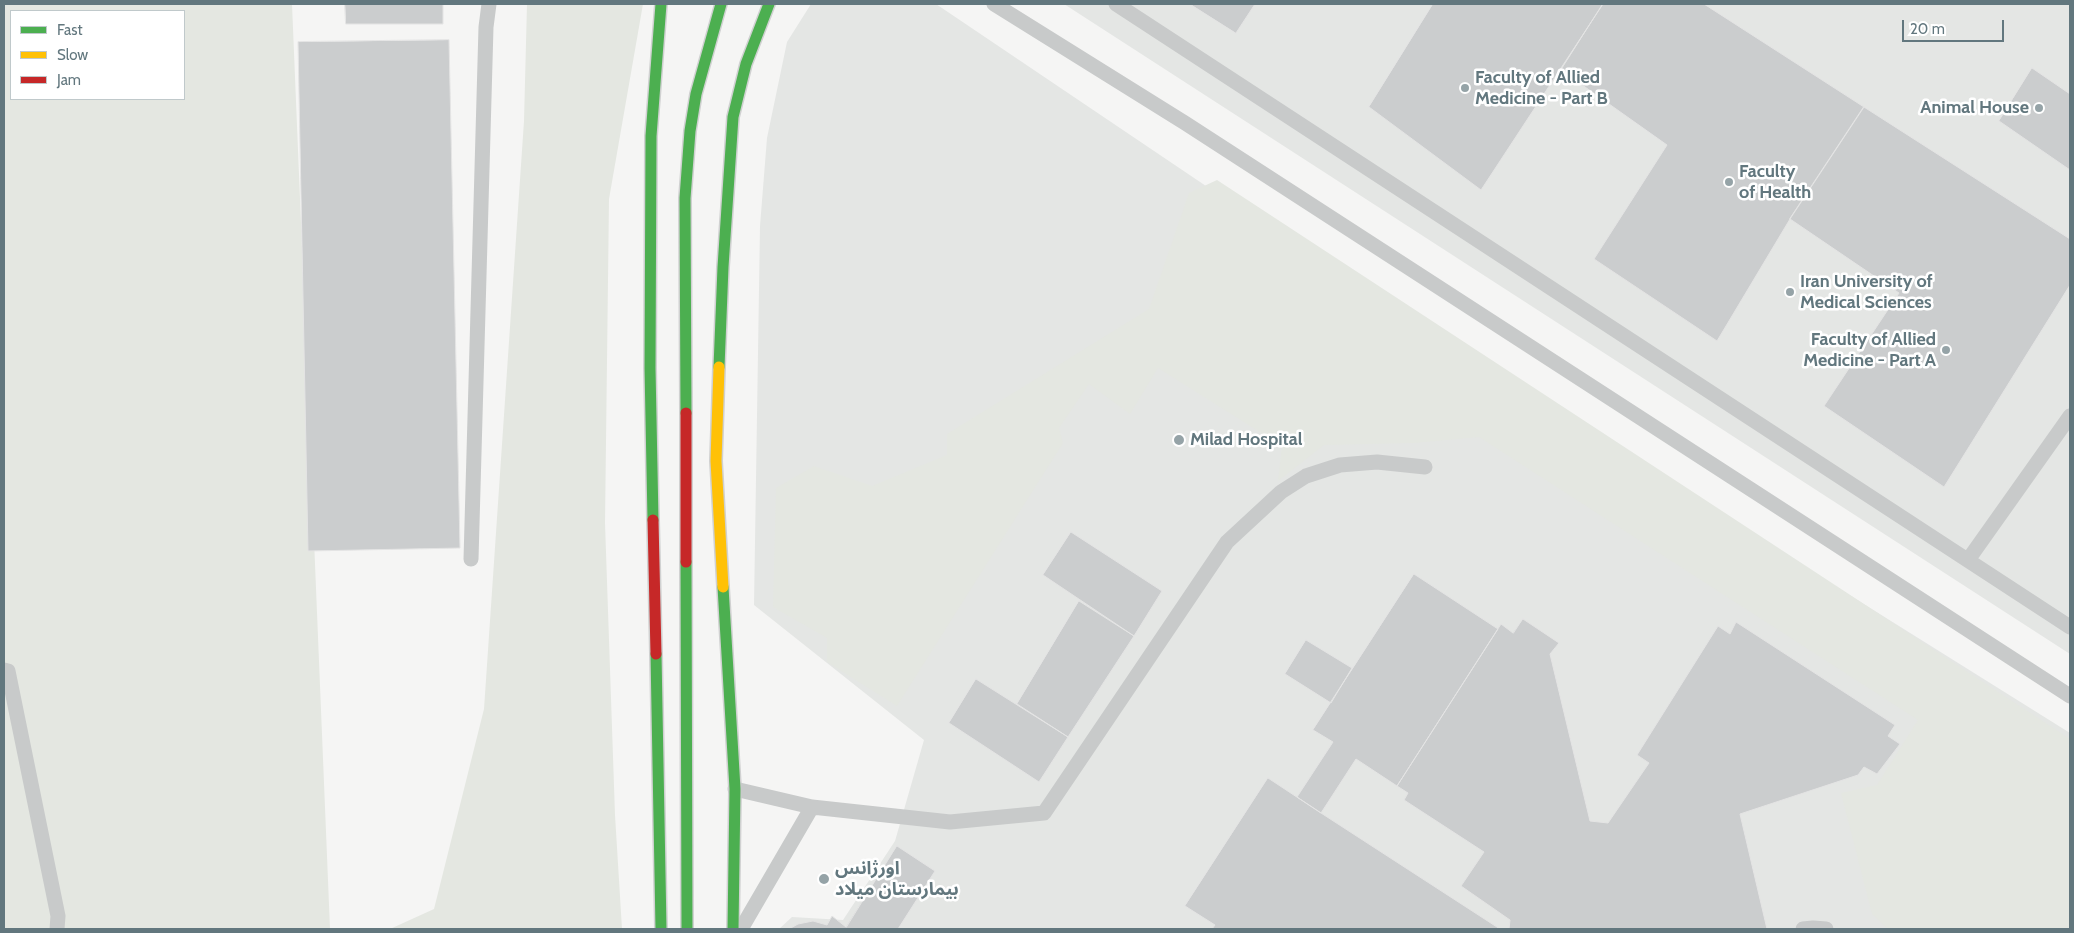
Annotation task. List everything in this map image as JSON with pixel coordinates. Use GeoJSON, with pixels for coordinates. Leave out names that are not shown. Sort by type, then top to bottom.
{"type":"FeatureCollection","features":[{"type":"Feature","properties":{"kind":"main road"},"geometry":{"type":"LineString","coordinates":[[661,4],[651,136],[650,368],[661,929]]}},
{"type":"Feature","properties":{"kind":"main road"},"geometry":{"type":"LineString","coordinates":[[687,929],[685,198],[690,131],[696,94],[721,4]]}},
{"type":"Feature","properties":{"kind":"main road"},"geometry":{"type":"LineString","coordinates":[[733,929],[735,789],[716,461],[723,267],[733,117],[746,64],[769,4]]}},
{"type":"Feature","properties":{"kind":"lane"},"geometry":{"type":"LineString","coordinates":[[471,560],[486,28],[489,4]]}},
{"type":"Feature","properties":{"kind":"lane"},"geometry":{"type":"LineString","coordinates":[[994,4],[1210,139],[2070,696]]}},
{"type":"Feature","properties":{"kind":"lane"},"geometry":{"type":"LineString","coordinates":[[1116,4],[2070,626]]}},
{"type":"Feature","properties":{"kind":"lane"},"geometry":{"type":"LineString","coordinates":[[1968,560],[2070,416]]}},
{"type":"Feature","properties":{"kind":"lane"},"geometry":{"type":"LineString","coordinates":[[735,789],[812,807],[950,822],[1044,813],[1227,542],[1281,492],[1306,476],[1340,466],[1377,462],[1425,467]]}},
{"type":"Feature","properties":{"kind":"lane"},"geometry":{"type":"LineString","coordinates":[[4,670],[8,672],[58,916],[57,929]]}},
{"type":"Feature","properties":{"kind":"lane"},"geometry":{"type":"LineString","coordinates":[[741,929],[812,807]]}},
{"type":"Feature","properties":{"kind":"lane"},"geometry":{"type":"LineString","coordinates":[[1803,929],[1826,929]]}},
{"type":"Feature","properties":{"kind":"shaded area"},"geometry":{"type":"Polygon","coordinates":[[[4,4],[292,4],[330,929],[4,929],[4,4]]]}},
{"type":"Feature","properties":{"kind":"shaded area"},"geometry":{"type":"Polygon","coordinates":[[[527,4],[643,4],[609,199],[605,523],[615,815],[622,929],[390,929],[434,909],[484,709],[524,121],[527,4]]]}},
{"type":"Feature","properties":{"kind":"shaded area","name":"Milad Hospital"},"geometry":{"type":"Polygon","coordinates":[[[811,4],[936,4],[1338,275],[2070,733],[2070,929],[779,929],[792,917],[843,920],[895,841],[924,740],[754,605],[760,226],[767,138],[787,42],[811,4]]]}},
{"type":"Feature","properties":{"kind":"shaded area","name":"Iran University of Medical Sciences"},"geometry":{"type":"Polygon","coordinates":[[[1064,4],[2070,4],[2070,654],[1957,581],[1064,4]]]}},
{"type":"Feature","properties":{"kind":"shaded area"},"geometry":{"type":"Polygon","coordinates":[[[1217,180],[2070,739],[2070,929],[1888,929],[1872,914],[1841,793],[1877,785],[1918,720],[1479,437],[1414,443],[1324,445],[1278,481],[1282,446],[1158,368],[1130,414],[1089,384],[1059,428],[1063,443],[897,706],[827,662],[827,638],[773,607],[776,488],[814,466],[872,486],[947,455],[947,434],[1149,309],[1189,193],[1217,180]]]}},
{"type":"Feature","properties":{"kind":"building"},"geometry":{"type":"Polygon","coordinates":[[[345,4],[443,4],[443,24],[346,24],[345,4]]]}},
{"type":"Feature","properties":{"kind":"building"},"geometry":{"type":"Polygon","coordinates":[[[1190,4],[1255,4],[1236,33],[1190,4]]]}},
{"type":"Feature","properties":{"kind":"building","name":"Faculty of Allied Medicine - Part B"},"geometry":{"type":"Polygon","coordinates":[[[1433,4],[1603,4],[1481,190],[1369,107],[1433,4]]]}},
{"type":"Feature","properties":{"kind":"building","name":"Faculty of Health"},"geometry":{"type":"Polygon","coordinates":[[[1603,4],[1704,4],[1864,107],[1790,219],[1717,341],[1594,259],[1667,145],[1561,70],[1603,4]]]}},
{"type":"Feature","properties":{"kind":"building"},"geometry":{"type":"Polygon","coordinates":[[[449,40],[460,548],[308,551],[298,42],[449,40]]]}},
{"type":"Feature","properties":{"kind":"building","name":"Animal House"},"geometry":{"type":"Polygon","coordinates":[[[2032,68],[2070,94],[2070,170],[1999,121],[2032,68]]]}},
{"type":"Feature","properties":{"kind":"building","name":"Faculty of Allied Medicine - Part A"},"geometry":{"type":"Polygon","coordinates":[[[1864,107],[2070,239],[2070,285],[1944,487],[1824,406],[1899,293],[1790,219],[1864,107]]]}},
{"type":"Feature","properties":{"kind":"building"},"geometry":{"type":"Polygon","coordinates":[[[1071,532],[1162,591],[1134,636],[1043,575],[1071,532]]]}},
{"type":"Feature","properties":{"kind":"building"},"geometry":{"type":"Polygon","coordinates":[[[1414,574],[1498,629],[1397,786],[1356,759],[1321,813],[1297,797],[1333,742],[1313,730],[1414,574]]]}},
{"type":"Feature","properties":{"kind":"building"},"geometry":{"type":"Polygon","coordinates":[[[1079,601],[1134,636],[1068,737],[1017,704],[1079,601]]]}},
{"type":"Feature","properties":{"kind":"building"},"geometry":{"type":"Polygon","coordinates":[[[1523,619],[1559,643],[1550,654],[1590,821],[1608,823],[1649,763],[1637,755],[1718,626],[1730,634],[1736,622],[1895,725],[1888,736],[1900,744],[1877,774],[1864,767],[1858,775],[1740,814],[1767,929],[1509,929],[1510,920],[1461,886],[1484,852],[1404,800],[1408,793],[1397,786],[1501,624],[1513,633],[1523,619]]]}},
{"type":"Feature","properties":{"kind":"building"},"geometry":{"type":"Polygon","coordinates":[[[1306,640],[1352,668],[1331,703],[1285,674],[1306,640]]]}},
{"type":"Feature","properties":{"kind":"building"},"geometry":{"type":"Polygon","coordinates":[[[976,679],[1068,737],[1039,782],[949,723],[976,679]]]}},
{"type":"Feature","properties":{"kind":"building"},"geometry":{"type":"Polygon","coordinates":[[[1268,778],[1500,929],[1212,929],[1215,925],[1185,906],[1268,778]]]}},
{"type":"Feature","properties":{"kind":"building"},"geometry":{"type":"Polygon","coordinates":[[[897,846],[935,871],[898,929],[789,929],[798,924],[813,921],[827,925],[832,916],[846,927],[897,846]]]}},
{"type":"Feature","properties":{"kind":"traffic: fast"},"geometry":{"type":"LineString","coordinates":[[653,520],[650,368],[651,136],[661,4]]}},
{"type":"Feature","properties":{"kind":"traffic: fast"},"geometry":{"type":"LineString","coordinates":[[686,413],[685,198],[690,131],[696,94],[721,4]]}},
{"type":"Feature","properties":{"kind":"traffic: fast"},"geometry":{"type":"LineString","coordinates":[[719,367],[723,267],[733,117],[746,64],[769,4]]}},
{"type":"Feature","properties":{"kind":"traffic: fast"},"geometry":{"type":"LineString","coordinates":[[686,562],[687,929]]}},
{"type":"Feature","properties":{"kind":"traffic: fast"},"geometry":{"type":"LineString","coordinates":[[723,587],[735,789],[733,929]]}},
{"type":"Feature","properties":{"kind":"traffic: fast"},"geometry":{"type":"LineString","coordinates":[[656,654],[661,929]]}},
{"type":"Feature","properties":{"kind":"traffic: slow"},"geometry":{"type":"LineString","coordinates":[[719,367],[716,461],[723,587]]}},
{"type":"Feature","properties":{"kind":"traffic: jam"},"geometry":{"type":"LineString","coordinates":[[686,413],[686,562]]}},
{"type":"Feature","properties":{"kind":"traffic: jam"},"geometry":{"type":"LineString","coordinates":[[653,520],[656,654]]}},
{"type":"Feature","properties":{"kind":"place","name":"Faculty of Allied Medicine - Part B"},"geometry":{"type":"Point","coordinates":[1465,88]}},
{"type":"Feature","properties":{"kind":"place","name":"Animal House"},"geometry":{"type":"Point","coordinates":[2039,108]}},
{"type":"Feature","properties":{"kind":"place","name":"Faculty of Health"},"geometry":{"type":"Point","coordinates":[1729,182]}},
{"type":"Feature","properties":{"kind":"place","name":"Iran University of Medical Sciences"},"geometry":{"type":"Point","coordinates":[1790,292]}},
{"type":"Feature","properties":{"kind":"place","name":"Faculty of Allied Medicine - Part A"},"geometry":{"type":"Point","coordinates":[1946,350]}},
{"type":"Feature","properties":{"kind":"place","name":"Milad Hospital"},"geometry":{"type":"Point","coordinates":[1179,440]}},
{"type":"Feature","properties":{"kind":"place","name":"اورژانس بیمارستان میلاد"},"geometry":{"type":"Point","coordinates":[824,879]}}]}
